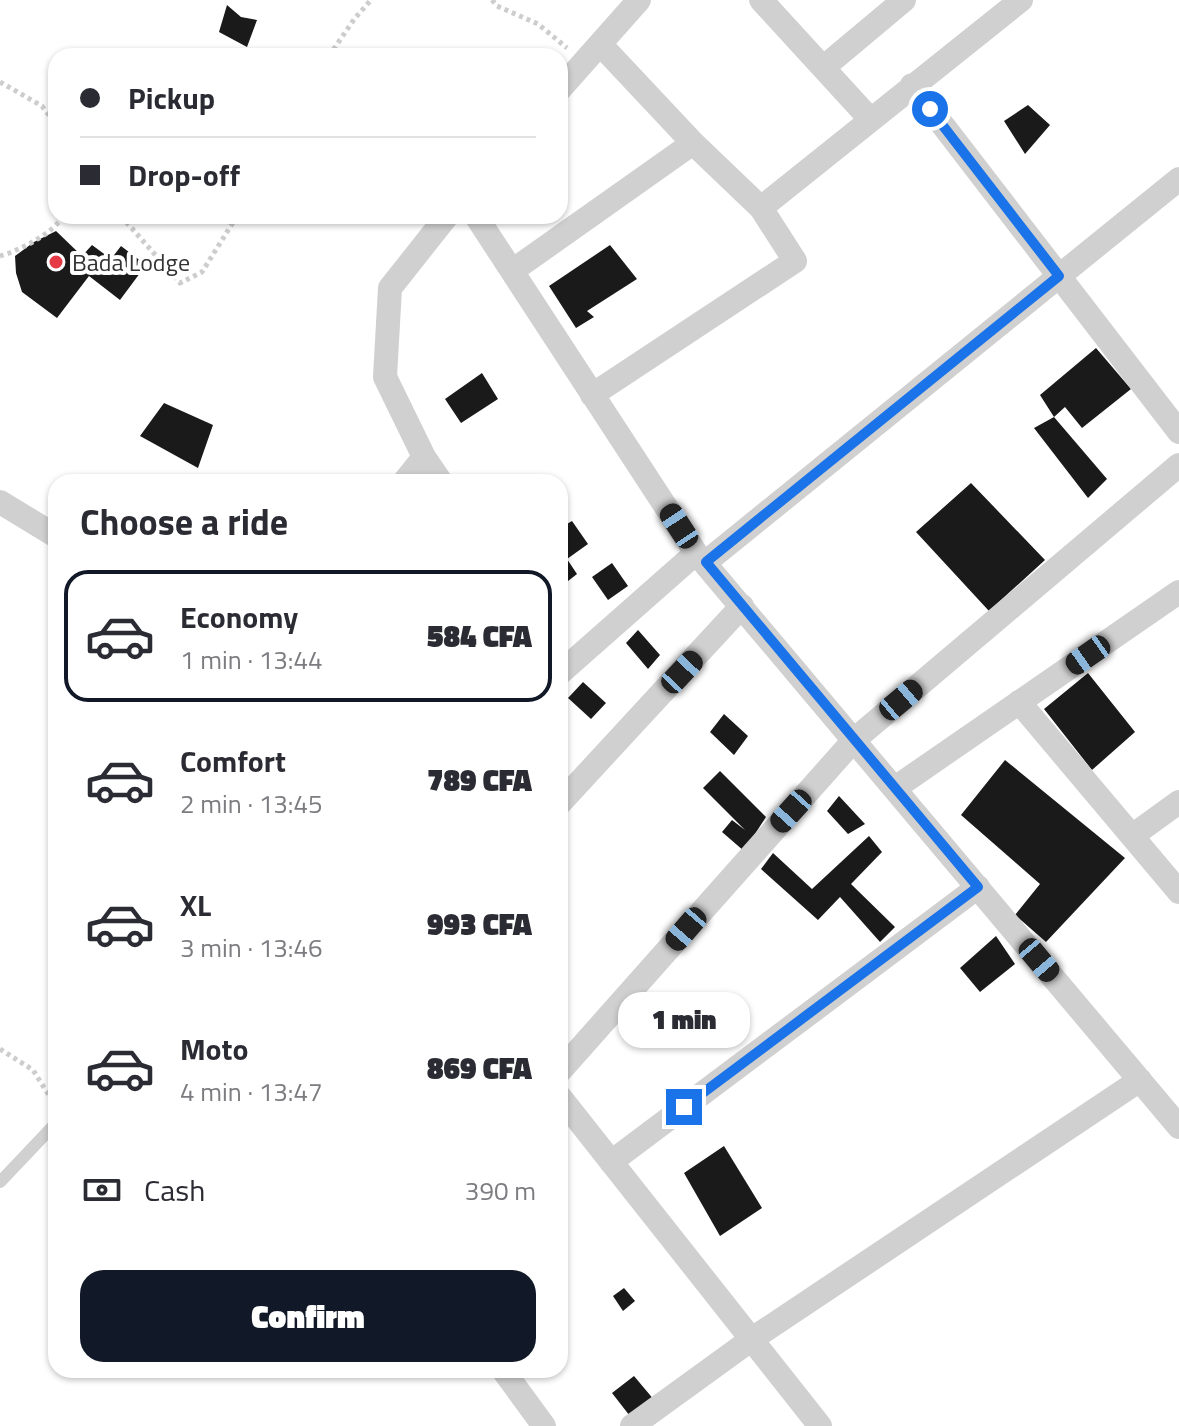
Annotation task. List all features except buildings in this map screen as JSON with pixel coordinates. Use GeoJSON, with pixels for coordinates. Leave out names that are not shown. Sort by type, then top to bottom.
{"type":"FeatureCollection","features":[{"type":"Feature","properties":{"kind":"street"},"geometry":{"type":"LineString","coordinates":[[568,80],[639,0]]}},
{"type":"Feature","properties":{"kind":"street"},"geometry":{"type":"LineString","coordinates":[[761,0],[870,119]]}},
{"type":"Feature","properties":{"kind":"street"},"geometry":{"type":"LineString","coordinates":[[824,67],[904,0]]}},
{"type":"Feature","properties":{"kind":"street"},"geometry":{"type":"LineString","coordinates":[[761,208],[1021,0]]}},
{"type":"Feature","properties":{"kind":"street"},"geometry":{"type":"LineString","coordinates":[[592,54],[761,208],[795,261],[592,395]]}},
{"type":"Feature","properties":{"kind":"street"},"geometry":{"type":"LineString","coordinates":[[912,85],[1179,432]]}},
{"type":"Feature","properties":{"kind":"street"},"geometry":{"type":"LineString","coordinates":[[512,271],[693,143]]}},
{"type":"Feature","properties":{"kind":"street"},"geometry":{"type":"LineString","coordinates":[[568,660],[1179,179]]}},
{"type":"Feature","properties":{"kind":"street"},"geometry":{"type":"LineString","coordinates":[[436,474],[385,377],[390,288],[441,224]]}},
{"type":"Feature","properties":{"kind":"street"},"geometry":{"type":"LineString","coordinates":[[481,224],[701,557],[1179,1127]]}},
{"type":"Feature","properties":{"kind":"street"},"geometry":{"type":"LineString","coordinates":[[410,474],[424,457]]}},
{"type":"Feature","properties":{"kind":"street"},"geometry":{"type":"LineString","coordinates":[[568,1062],[854,740],[1179,465]]}},
{"type":"Feature","properties":{"kind":"street"},"geometry":{"type":"LineString","coordinates":[[0,502],[48,531]]}},
{"type":"Feature","properties":{"kind":"street"},"geometry":{"type":"LineString","coordinates":[[895,788],[1179,592]]}},
{"type":"Feature","properties":{"kind":"street"},"geometry":{"type":"LineString","coordinates":[[568,794],[742,606]]}},
{"type":"Feature","properties":{"kind":"street"},"geometry":{"type":"LineString","coordinates":[[1019,702],[1179,892]]}},
{"type":"Feature","properties":{"kind":"street"},"geometry":{"type":"LineString","coordinates":[[1132,836],[1179,802]]}},
{"type":"Feature","properties":{"kind":"street"},"geometry":{"type":"LineString","coordinates":[[611,1162],[978,887]]}},
{"type":"Feature","properties":{"kind":"street"},"geometry":{"type":"LineString","coordinates":[[632,1426],[752,1339],[1140,1080]]}},
{"type":"Feature","properties":{"kind":"street"},"geometry":{"type":"LineString","coordinates":[[568,1107],[820,1426]]}},
{"type":"Feature","properties":{"kind":"street"},"geometry":{"type":"LineString","coordinates":[[509,1378],[544,1426]]}},
{"type":"Feature","properties":{"kind":"lane"},"geometry":{"type":"LineString","coordinates":[[0,1182],[48,1131]]}},
{"type":"Feature","properties":{"kind":"path"},"geometry":{"type":"LineString","coordinates":[[334,48],[371,0]]}},
{"type":"Feature","properties":{"kind":"path"},"geometry":{"type":"LineString","coordinates":[[492,0],[497,6],[538,24],[592,54]]}},
{"type":"Feature","properties":{"kind":"path"},"geometry":{"type":"LineString","coordinates":[[0,82],[42,106],[48,114]]}},
{"type":"Feature","properties":{"kind":"path"},"geometry":{"type":"LineString","coordinates":[[0,256],[59,224]]}},
{"type":"Feature","properties":{"kind":"path"},"geometry":{"type":"LineString","coordinates":[[128,224],[180,283],[202,272],[232,224]]}},
{"type":"Feature","properties":{"kind":"path"},"geometry":{"type":"LineString","coordinates":[[0,1049],[33,1070],[48,1093]]}},
{"type":"Feature","properties":{"kind":"place","name":"Bada Lodge"},"geometry":{"type":"Point","coordinates":[56,262]}},
{"type":"Feature","properties":{"kind":"route"},"geometry":{"type":"LineString","coordinates":[[684,1107],[978,887],[706,562],[1059,276],[930,109]]}}]}
